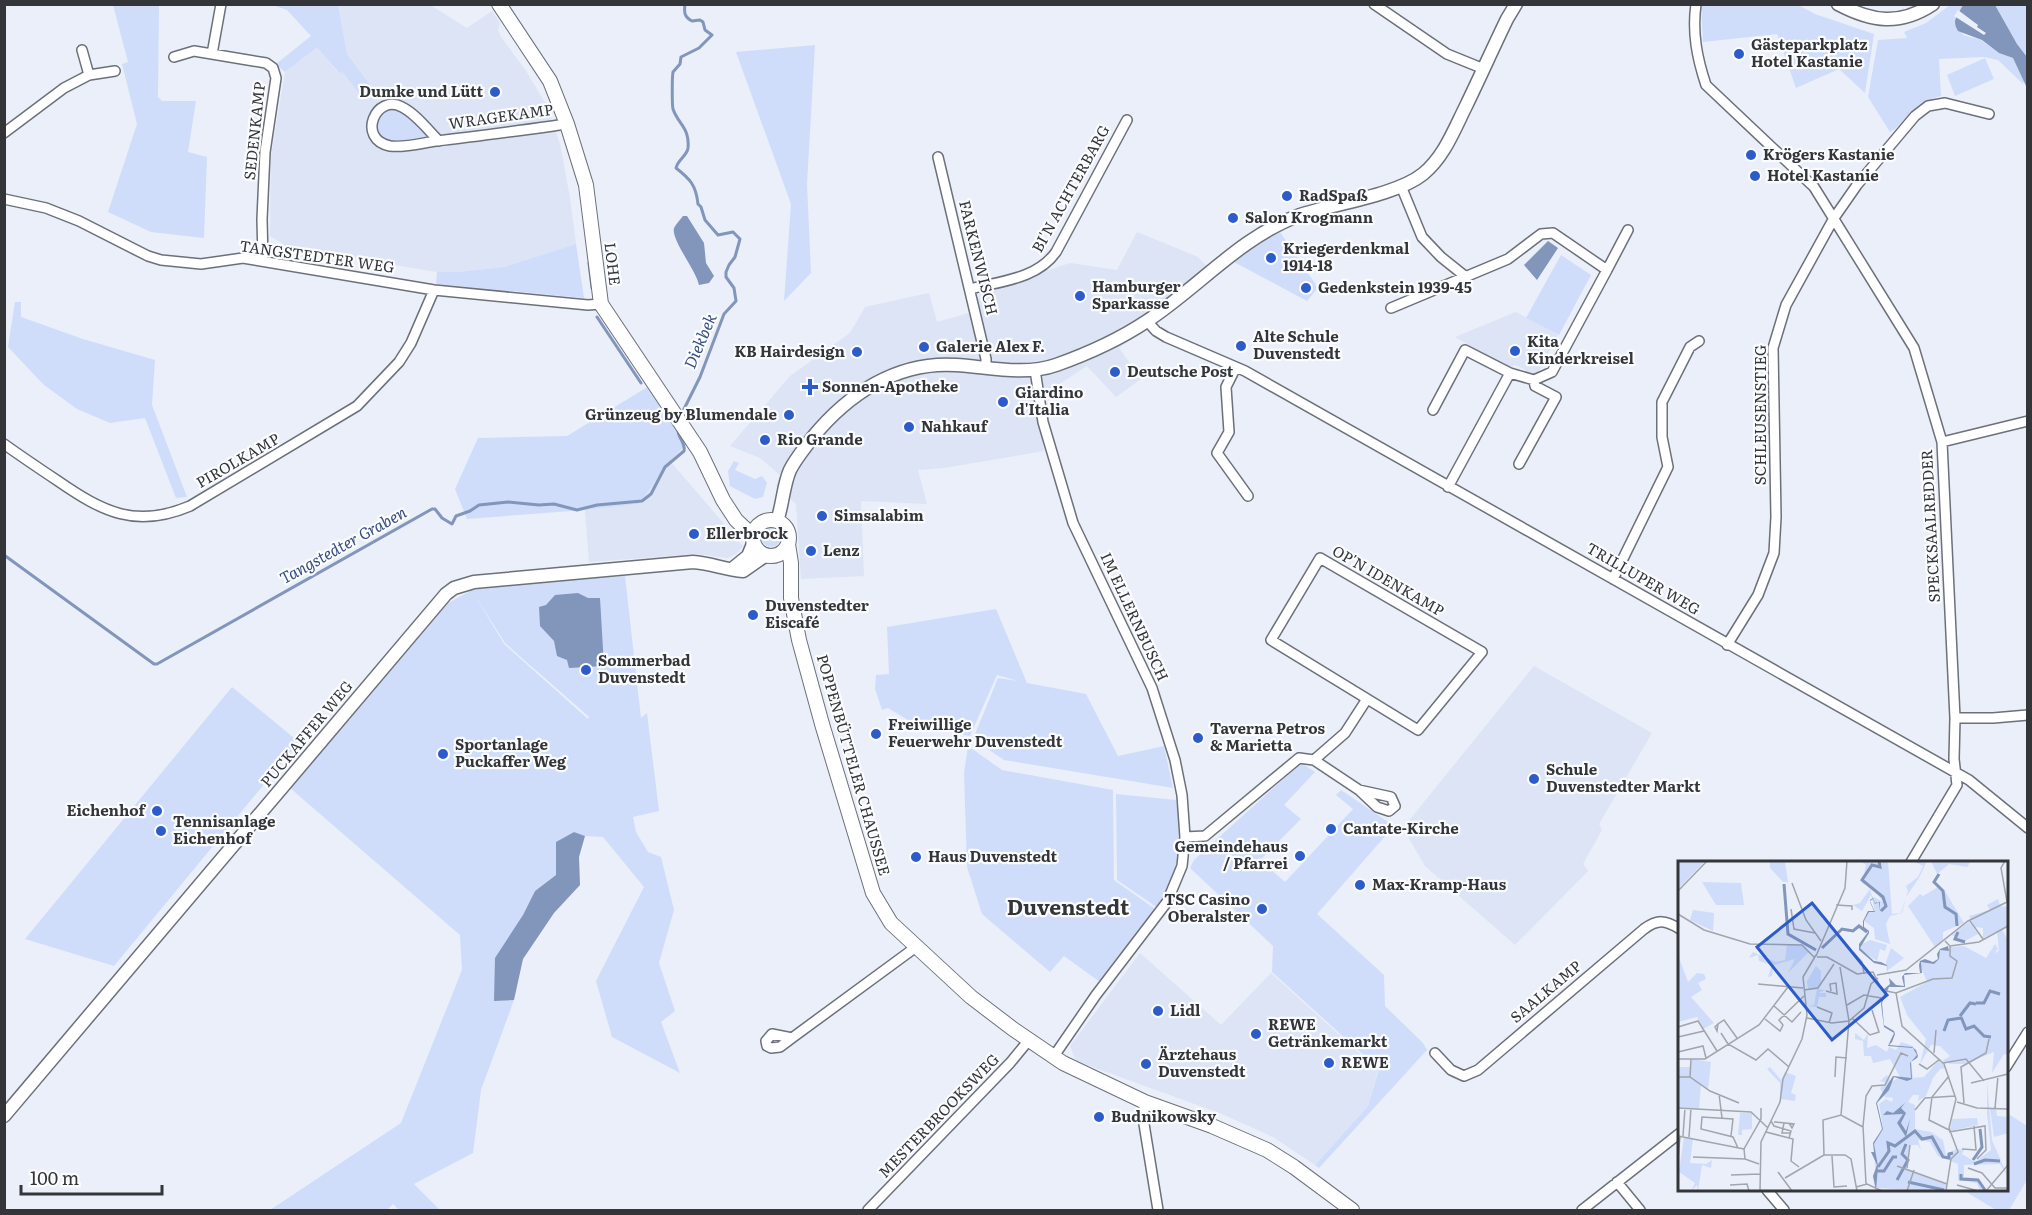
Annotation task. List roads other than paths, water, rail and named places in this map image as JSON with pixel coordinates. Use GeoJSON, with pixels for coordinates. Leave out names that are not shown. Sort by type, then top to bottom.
{"type":"FeatureCollection","features":[{"type":"Feature","properties":{"kind":"main road","name":"LOHE"},"geometry":{"type":"LineString","coordinates":[[499,4],[550,81],[567,123],[586,185],[601,304],[696,445],[716,489],[736,520],[753,540]]}},
{"type":"Feature","properties":{"kind":"main road"},"geometry":{"type":"LineString","coordinates":[[731,511],[751,521],[777,521],[787,530],[788,544],[780,553],[769,555]]}},
{"type":"Feature","properties":{"kind":"main road"},"geometry":{"type":"LineString","coordinates":[[762,522],[755,529],[753,540],[759,552],[780,561],[790,577]]}},
{"type":"Feature","properties":{"kind":"main road","name":"POPPENBÜTTELER CHAUSSEE"},"geometry":{"type":"LineString","coordinates":[[788,544],[791,563],[791,598],[799,639],[822,724],[873,893],[891,923],[971,997],[1054,1056],[1080,1072],[1145,1102],[1212,1126],[1267,1150],[1352,1210]]}},
{"type":"Feature","properties":{"kind":"street"},"geometry":{"type":"LineString","coordinates":[[213,54],[220,4]]}},
{"type":"Feature","properties":{"kind":"street"},"geometry":{"type":"LineString","coordinates":[[1374,4],[1447,54],[1484,69]]}},
{"type":"Feature","properties":{"kind":"street"},"geometry":{"type":"LineString","coordinates":[[777,521],[788,475],[800,455],[829,419],[864,390],[885,377],[915,368],[953,364],[1035,370],[1055,365],[1086,353],[1147,321],[1226,259],[1272,227],[1301,215],[1401,186],[1423,174],[1441,154],[1516,4]]}},
{"type":"Feature","properties":{"kind":"street","name":"SPECKSAALREDDER"},"geometry":{"type":"LineString","coordinates":[[1696,4],[1694,37],[1706,85],[1808,181],[1834,218],[1914,348],[1942,442],[1955,718],[1954,759],[1957,785],[1912,861]]}},
{"type":"Feature","properties":{"kind":"street"},"geometry":{"type":"LineString","coordinates":[[1838,4],[1865,16],[1888,20],[1904,18],[1933,5]]}},
{"type":"Feature","properties":{"kind":"street"},"geometry":{"type":"LineString","coordinates":[[82,50],[89,75]]}},
{"type":"Feature","properties":{"kind":"street","name":"SEDENKAMP"},"geometry":{"type":"LineString","coordinates":[[174,57],[194,51],[266,63],[273,68],[276,75],[265,152],[263,261]]}},
{"type":"Feature","properties":{"kind":"street"},"geometry":{"type":"LineString","coordinates":[[4,133],[64,88],[89,75],[115,71]]}},
{"type":"Feature","properties":{"kind":"street","name":"SCHLEUSENSTIEG"},"geometry":{"type":"LineString","coordinates":[[1728,645],[1758,595],[1773,553],[1776,517],[1773,348],[1786,305],[1834,218],[1857,185],[1922,110],[1928,106],[1945,103],[1989,114]]}},
{"type":"Feature","properties":{"kind":"street","name":"WRAGEKAMP"},"geometry":{"type":"LineString","coordinates":[[439,141],[405,108],[398,105],[381,108],[375,114],[372,122],[372,131],[376,137],[388,145],[396,146],[439,141],[567,123]]}},
{"type":"Feature","properties":{"kind":"street","name":"BI'N ACHTERBARG"},"geometry":{"type":"LineString","coordinates":[[970,289],[1033,273],[1049,262],[1127,120]]}},
{"type":"Feature","properties":{"kind":"street","name":"FARKENWISCH"},"geometry":{"type":"LineString","coordinates":[[938,157],[986,367]]}},
{"type":"Feature","properties":{"kind":"street"},"geometry":{"type":"LineString","coordinates":[[1401,186],[1422,237],[1441,257],[1466,277]]}},
{"type":"Feature","properties":{"kind":"street","name":"TANGSTEDTER WEG"},"geometry":{"type":"LineString","coordinates":[[4,199],[46,208],[80,221],[148,256],[161,260],[201,264],[243,258],[434,290],[588,306],[601,304]]}},
{"type":"Feature","properties":{"kind":"street"},"geometry":{"type":"LineString","coordinates":[[1433,410],[1465,350],[1510,374],[1534,380],[1552,372],[1628,230]]}},
{"type":"Feature","properties":{"kind":"street"},"geometry":{"type":"LineString","coordinates":[[1391,308],[1508,259],[1541,234],[1553,233],[1607,270]]}},
{"type":"Feature","properties":{"kind":"street","name":"PIROLKAMP"},"geometry":{"type":"LineString","coordinates":[[4,444],[85,500],[116,514],[155,517],[173,513],[190,506],[357,406],[399,362],[411,343],[434,290]]}},
{"type":"Feature","properties":{"kind":"street","name":"TRILLUPER WEG"},"geometry":{"type":"LineString","coordinates":[[1147,321],[1156,331],[1166,337],[1236,367],[1969,780],[2028,828]]}},
{"type":"Feature","properties":{"kind":"street"},"geometry":{"type":"LineString","coordinates":[[1613,579],[1668,467],[1662,437],[1662,402],[1690,347],[1699,341]]}},
{"type":"Feature","properties":{"kind":"street"},"geometry":{"type":"LineString","coordinates":[[1236,367],[1226,387],[1229,432],[1217,453],[1248,496]]}},
{"type":"Feature","properties":{"kind":"street","name":"IM ELLERNBUSCH"},"geometry":{"type":"LineString","coordinates":[[1035,370],[1043,422],[1073,523],[1152,688],[1175,760],[1182,795],[1185,837],[1182,866],[1167,902],[1096,995],[1054,1056]]}},
{"type":"Feature","properties":{"kind":"street"},"geometry":{"type":"LineString","coordinates":[[1448,487],[1510,374]]}},
{"type":"Feature","properties":{"kind":"street"},"geometry":{"type":"LineString","coordinates":[[1519,464],[1556,397],[1535,386],[1534,380]]}},
{"type":"Feature","properties":{"kind":"street"},"geometry":{"type":"LineString","coordinates":[[1942,442],[2028,421]]}},
{"type":"Feature","properties":{"kind":"street"},"geometry":{"type":"LineString","coordinates":[[732,569],[748,556],[753,540]]}},
{"type":"Feature","properties":{"kind":"street"},"geometry":{"type":"LineString","coordinates":[[732,569],[746,570],[759,559],[769,555]]}},
{"type":"Feature","properties":{"kind":"street","name":"OP'N IDENKAMP"},"geometry":{"type":"LineString","coordinates":[[1320,558],[1482,652],[1418,730],[1367,699],[1271,640],[1320,558]]}},
{"type":"Feature","properties":{"kind":"street","name":"PUCKAFFER WEG"},"geometry":{"type":"LineString","coordinates":[[4,1116],[446,594],[454,588],[474,582],[617,568],[693,562],[732,569]]}},
{"type":"Feature","properties":{"kind":"street"},"geometry":{"type":"LineString","coordinates":[[1314,760],[1346,733],[1367,699]]}},
{"type":"Feature","properties":{"kind":"street"},"geometry":{"type":"LineString","coordinates":[[1955,718],[2028,715]]}},
{"type":"Feature","properties":{"kind":"street"},"geometry":{"type":"LineString","coordinates":[[1185,837],[1205,837],[1299,758],[1314,760],[1359,790]]}},
{"type":"Feature","properties":{"kind":"street","name":"SAALKAMP"},"geometry":{"type":"LineString","coordinates":[[1435,1053],[1451,1070],[1464,1076],[1478,1070],[1644,928],[1655,921],[1668,921],[1678,928]]}},
{"type":"Feature","properties":{"kind":"street"},"geometry":{"type":"LineString","coordinates":[[792,1038],[916,947]]}},
{"type":"Feature","properties":{"kind":"street"},"geometry":{"type":"LineString","coordinates":[[2008,1065],[2028,1032]]}},
{"type":"Feature","properties":{"kind":"street","name":"MESTERBROOKSWEG"},"geometry":{"type":"LineString","coordinates":[[868,1210],[1010,1063],[1029,1040]]}},
{"type":"Feature","properties":{"kind":"street"},"geometry":{"type":"LineString","coordinates":[[1145,1102],[1143,1118],[1158,1210]]}},
{"type":"Feature","properties":{"kind":"street"},"geometry":{"type":"LineString","coordinates":[[1582,1210],[1678,1135]]}},
{"type":"Feature","properties":{"kind":"street"},"geometry":{"type":"LineString","coordinates":[[1617,1182],[1640,1210]]}},
{"type":"Feature","properties":{"kind":"street"},"geometry":{"type":"LineString","coordinates":[[1768,1191],[1784,1210]]}},
{"type":"Feature","properties":{"kind":"waterway","name":"Diekbek"},"geometry":{"type":"LineString","coordinates":[[683,411],[700,377],[724,314],[736,301],[734,288],[726,277],[726,272],[735,257],[740,239],[733,232],[718,235],[705,220],[691,183],[676,168],[687,151],[688,141],[673,109],[673,72],[680,64],[681,57],[699,48],[712,35],[705,30],[703,22],[687,18],[685,4]]}},
{"type":"Feature","properties":{"kind":"waterway"},"geometry":{"type":"LineString","coordinates":[[589,263],[592,288]]}},
{"type":"Feature","properties":{"kind":"waterway"},"geometry":{"type":"LineString","coordinates":[[597,317],[641,383]]}},
{"type":"Feature","properties":{"kind":"waterway","name":"Tangstedter Graben"},"geometry":{"type":"LineString","coordinates":[[4,555],[157,664],[432,509],[452,524],[456,516],[479,505],[508,502],[554,504],[577,510],[597,505],[642,501],[651,494],[665,467],[684,451],[678,429]]}},
{"type":"Feature","properties":{"kind":"place","name":"Gästeparkplatz Hotel Kastanie"},"geometry":{"type":"Point","coordinates":[1739,54]}},
{"type":"Feature","properties":{"kind":"place","name":"Dumke und Lütt"},"geometry":{"type":"Point","coordinates":[495,92]}},
{"type":"Feature","properties":{"kind":"place","name":"Krögers Kastanie"},"geometry":{"type":"Point","coordinates":[1751,155]}},
{"type":"Feature","properties":{"kind":"place","name":"Hotel Kastanie"},"geometry":{"type":"Point","coordinates":[1755,176]}},
{"type":"Feature","properties":{"kind":"place","name":"RadSpaß"},"geometry":{"type":"Point","coordinates":[1287,196]}},
{"type":"Feature","properties":{"kind":"place","name":"Salon Krogmann"},"geometry":{"type":"Point","coordinates":[1233,218]}},
{"type":"Feature","properties":{"kind":"place","name":"Kriegerdenkmal 1914-18"},"geometry":{"type":"Point","coordinates":[1271,258]}},
{"type":"Feature","properties":{"kind":"place","name":"Gedenkstein 1939-45"},"geometry":{"type":"Point","coordinates":[1306,288]}},
{"type":"Feature","properties":{"kind":"place","name":"Hamburger Sparkasse"},"geometry":{"type":"Point","coordinates":[1080,296]}},
{"type":"Feature","properties":{"kind":"place","name":"Alte Schule Duvenstedt"},"geometry":{"type":"Point","coordinates":[1241,346]}},
{"type":"Feature","properties":{"kind":"place","name":"Galerie Alex F."},"geometry":{"type":"Point","coordinates":[924,347]}},
{"type":"Feature","properties":{"kind":"place","name":"Kita Kinderkreisel"},"geometry":{"type":"Point","coordinates":[1515,351]}},
{"type":"Feature","properties":{"kind":"place","name":"KB Hairdesign"},"geometry":{"type":"Point","coordinates":[857,352]}},
{"type":"Feature","properties":{"kind":"place","name":"Deutsche Post"},"geometry":{"type":"Point","coordinates":[1115,372]}},
{"type":"Feature","properties":{"kind":"place","name":"Sonnen-Apotheke"},"geometry":{"type":"Point","coordinates":[810,387]}},
{"type":"Feature","properties":{"kind":"place","name":"Giardino d'Italia"},"geometry":{"type":"Point","coordinates":[1003,402]}},
{"type":"Feature","properties":{"kind":"place","name":"Grünzeug by Blumendale"},"geometry":{"type":"Point","coordinates":[789,415]}},
{"type":"Feature","properties":{"kind":"place","name":"Nahkauf"},"geometry":{"type":"Point","coordinates":[909,427]}},
{"type":"Feature","properties":{"kind":"place","name":"Rio Grande"},"geometry":{"type":"Point","coordinates":[765,440]}},
{"type":"Feature","properties":{"kind":"place","name":"Simsalabim"},"geometry":{"type":"Point","coordinates":[822,516]}},
{"type":"Feature","properties":{"kind":"place","name":"Ellerbrock"},"geometry":{"type":"Point","coordinates":[694,534]}},
{"type":"Feature","properties":{"kind":"place","name":"Lenz"},"geometry":{"type":"Point","coordinates":[811,551]}},
{"type":"Feature","properties":{"kind":"place","name":"Duvenstedter Eiscafé"},"geometry":{"type":"Point","coordinates":[753,615]}},
{"type":"Feature","properties":{"kind":"place","name":"Sommerbad Duvenstedt"},"geometry":{"type":"Point","coordinates":[586,670]}},
{"type":"Feature","properties":{"kind":"place","name":"Freiwillige Feuerwehr Duvenstedt"},"geometry":{"type":"Point","coordinates":[876,734]}},
{"type":"Feature","properties":{"kind":"place","name":"Taverna Petros & Marietta"},"geometry":{"type":"Point","coordinates":[1198,738]}},
{"type":"Feature","properties":{"kind":"place","name":"Sportanlage Puckaffer Weg"},"geometry":{"type":"Point","coordinates":[443,754]}},
{"type":"Feature","properties":{"kind":"place","name":"Schule Duvenstedter Markt"},"geometry":{"type":"Point","coordinates":[1534,779]}},
{"type":"Feature","properties":{"kind":"place","name":"Eichenhof"},"geometry":{"type":"Point","coordinates":[157,811]}},
{"type":"Feature","properties":{"kind":"place","name":"Cantate-Kirche"},"geometry":{"type":"Point","coordinates":[1331,829]}},
{"type":"Feature","properties":{"kind":"place","name":"Tennisanlage Eichenhof"},"geometry":{"type":"Point","coordinates":[161,831]}},
{"type":"Feature","properties":{"kind":"place","name":"Gemeindehaus / Pfarrei"},"geometry":{"type":"Point","coordinates":[1300,856]}},
{"type":"Feature","properties":{"kind":"place","name":"Haus Duvenstedt"},"geometry":{"type":"Point","coordinates":[916,857]}},
{"type":"Feature","properties":{"kind":"place","name":"Max-Kramp-Haus"},"geometry":{"type":"Point","coordinates":[1360,885]}},
{"type":"Feature","properties":{"kind":"place","name":"TSC Casino Oberalster"},"geometry":{"type":"Point","coordinates":[1262,909]}},
{"type":"Feature","properties":{"kind":"place","name":"Lidl"},"geometry":{"type":"Point","coordinates":[1158,1011]}},
{"type":"Feature","properties":{"kind":"place","name":"REWE Getränkemarkt"},"geometry":{"type":"Point","coordinates":[1256,1034]}},
{"type":"Feature","properties":{"kind":"place","name":"REWE"},"geometry":{"type":"Point","coordinates":[1329,1063]}},
{"type":"Feature","properties":{"kind":"place","name":"Ärztehaus Duvenstedt"},"geometry":{"type":"Point","coordinates":[1146,1064]}},
{"type":"Feature","properties":{"kind":"place","name":"Budnikowsky"},"geometry":{"type":"Point","coordinates":[1099,1117]}},
{"type":"Feature","properties":{"kind":"district","name":"Duvenstedt"},"geometry":{"type":"Point","coordinates":[1068,908]}}]}
